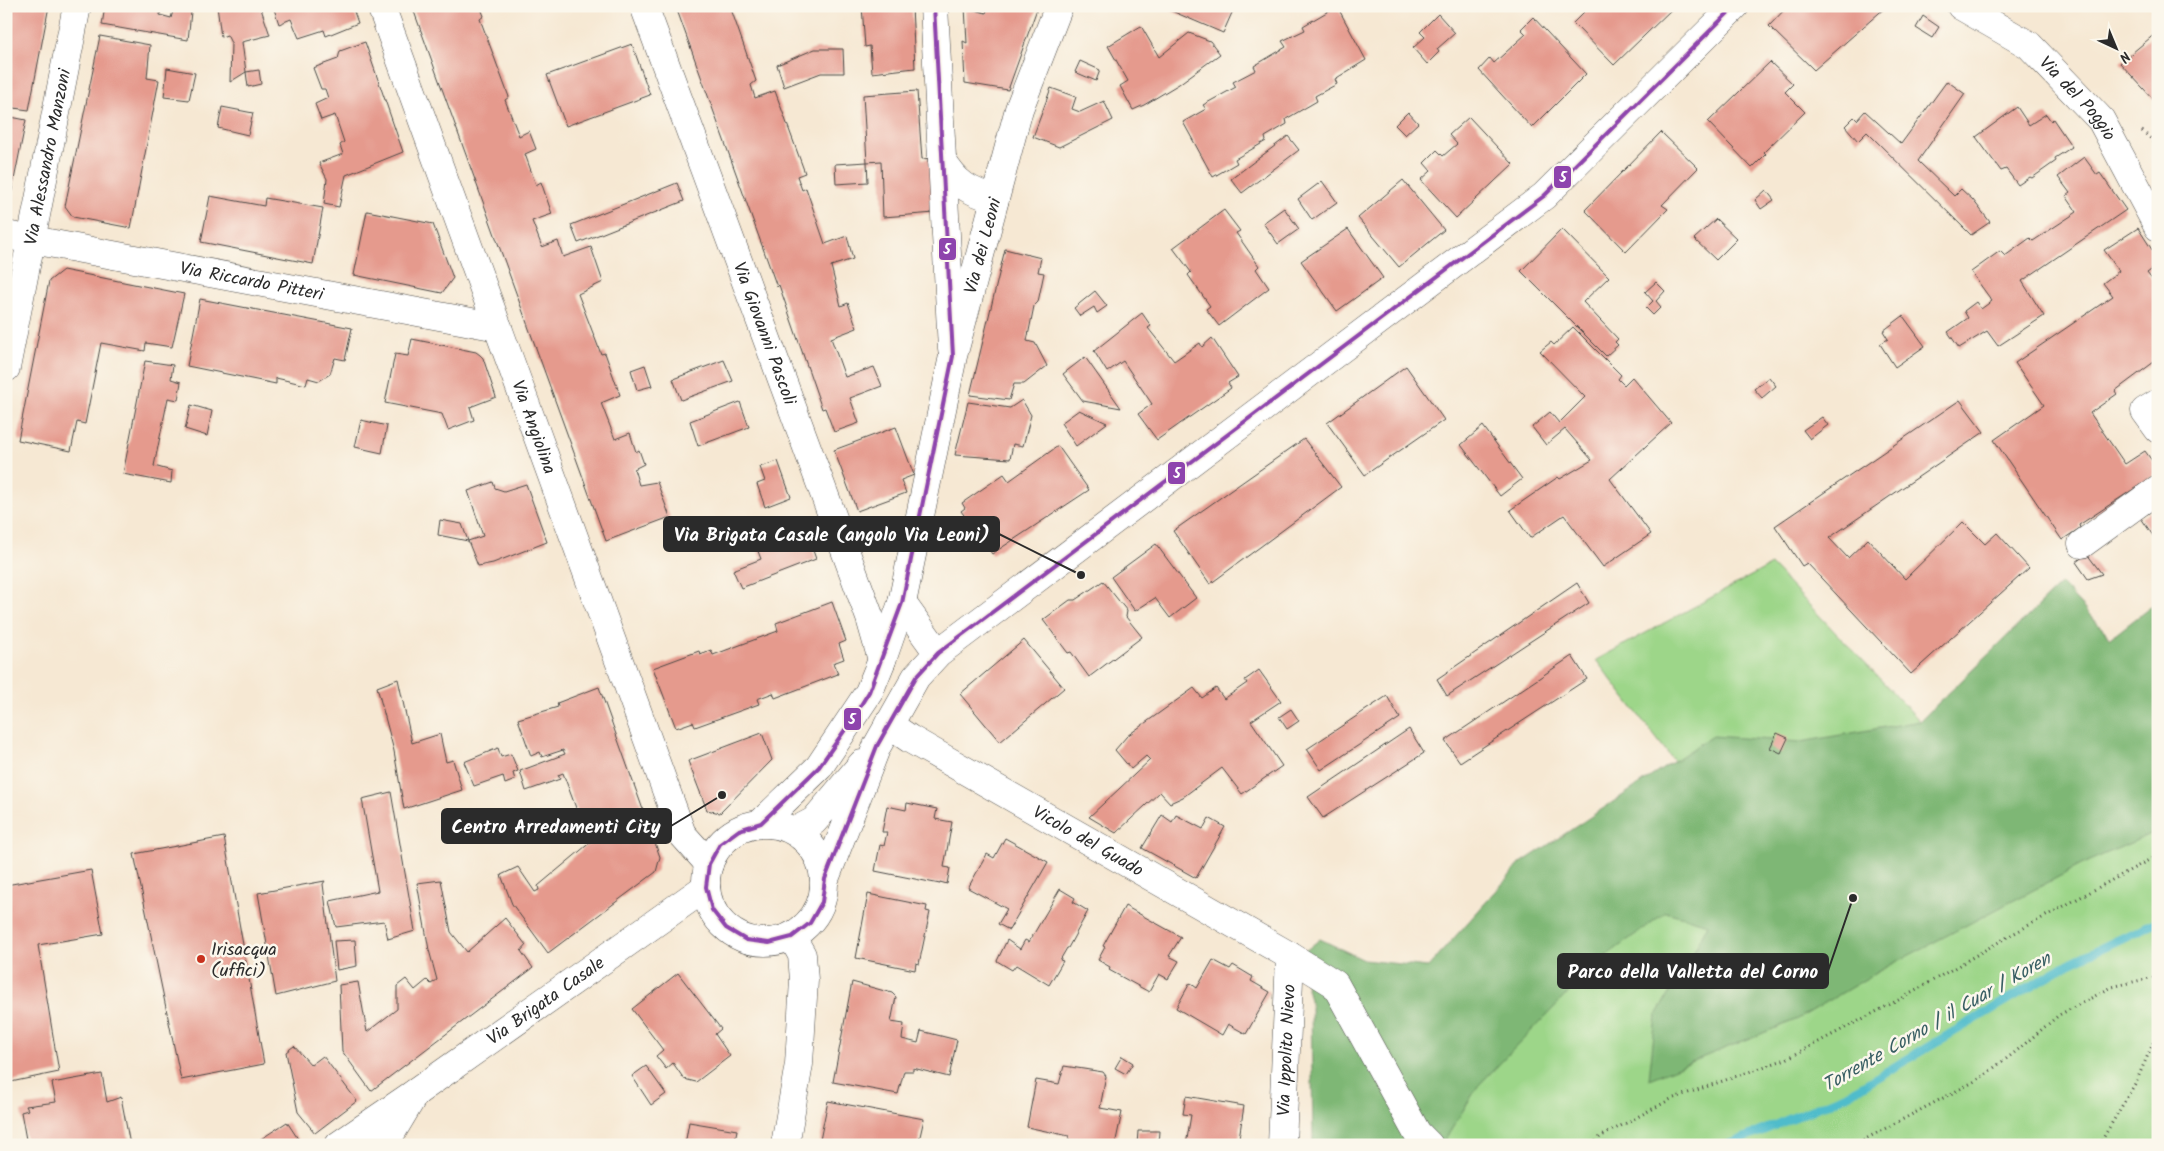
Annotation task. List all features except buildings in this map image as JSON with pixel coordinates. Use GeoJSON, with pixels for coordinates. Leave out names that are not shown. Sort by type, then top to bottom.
{"type":"FeatureCollection","features":[{"type":"Feature","properties":{"kind":"street","name":"Via Alessandro Manzoni"},"geometry":{"type":"LineString","coordinates":[[6,368],[18,237],[77,6]]}},
{"type":"Feature","properties":{"kind":"street","name":"Via Angiolina"},"geometry":{"type":"LineString","coordinates":[[381,6],[678,824],[682,834],[691,844],[711,877]]}},
{"type":"Feature","properties":{"kind":"street","name":"Via Giovanni Pascoli"},"geometry":{"type":"LineString","coordinates":[[644,6],[870,618],[882,660]]}},
{"type":"Feature","properties":{"kind":"street"},"geometry":{"type":"LineString","coordinates":[[934,6],[953,356]]}},
{"type":"Feature","properties":{"kind":"street","name":"Via dei Leoni"},"geometry":{"type":"LineString","coordinates":[[795,831],[795,816],[818,766],[869,692],[902,603],[953,356],[1019,109],[1059,6]]}},
{"type":"Feature","properties":{"kind":"street"},"geometry":{"type":"LineString","coordinates":[[825,879],[821,860],[810,844],[795,831],[779,825],[761,824],[739,830],[711,877],[726,928],[746,940],[780,940],[810,923],[822,902],[825,879],[883,735],[916,677],[938,653],[1544,196],[1735,6]]}},
{"type":"Feature","properties":{"kind":"street","name":"Via del Poggio"},"geometry":{"type":"LineString","coordinates":[[1960,6],[2029,45],[2101,120],[2158,227]]}},
{"type":"Feature","properties":{"kind":"street"},"geometry":{"type":"LineString","coordinates":[[942,160],[951,175],[966,189],[995,199]]}},
{"type":"Feature","properties":{"kind":"street","name":"Via Riccardo Pitteri"},"geometry":{"type":"LineString","coordinates":[[18,237],[498,327]]}},
{"type":"Feature","properties":{"kind":"street"},"geometry":{"type":"LineString","coordinates":[[2158,402],[2145,411],[2158,429]]}},
{"type":"Feature","properties":{"kind":"street"},"geometry":{"type":"LineString","coordinates":[[2082,544],[2158,489]]}},
{"type":"Feature","properties":{"kind":"street"},"geometry":{"type":"LineString","coordinates":[[902,603],[938,653]]}},
{"type":"Feature","properties":{"kind":"street"},"geometry":{"type":"LineString","coordinates":[[795,831],[814,821],[883,735]]}},
{"type":"Feature","properties":{"kind":"street","name":"Vicolo del Guado"},"geometry":{"type":"LineString","coordinates":[[883,735],[910,739],[1290,956],[1335,984],[1417,1133],[1429,1145]]}},
{"type":"Feature","properties":{"kind":"street","name":"Via dei Leoni"},"geometry":{"type":"LineString","coordinates":[[761,824],[818,766]]}},
{"type":"Feature","properties":{"kind":"street","name":"Via Brigata Casale"},"geometry":{"type":"LineString","coordinates":[[339,1145],[678,908],[711,877]]}},
{"type":"Feature","properties":{"kind":"street"},"geometry":{"type":"LineString","coordinates":[[780,940],[802,955],[804,980],[799,1064],[785,1145]]}},
{"type":"Feature","properties":{"kind":"street","name":"Via Ippolito Nievo"},"geometry":{"type":"LineString","coordinates":[[1282,1145],[1290,956]]}},
{"type":"Feature","properties":{"kind":"street"},"geometry":{"type":"LineString","coordinates":[[384,1145],[414,1094]]}},
{"type":"Feature","properties":{"kind":"path"},"geometry":{"type":"LineString","coordinates":[[1592,1145],[1600,1137],[1671,1099],[1786,1059],[1908,995],[2009,936],[2158,855]]}},
{"type":"Feature","properties":{"kind":"path"},"geometry":{"type":"LineString","coordinates":[[1854,1145],[1979,1079],[2014,1053],[2059,1014],[2112,987],[2158,976]]}},
{"type":"Feature","properties":{"kind":"path"},"geometry":{"type":"LineString","coordinates":[[2098,1145],[2136,1082],[2158,1032]]}},
{"type":"Feature","properties":{"kind":"green space"},"geometry":{"type":"Polygon","coordinates":[[[1771,565],[1920,721],[2061,584],[2111,638],[2158,608],[2158,1145],[1313,1145],[1697,791],[1596,660],[1771,565]]]}},
{"type":"Feature","properties":{"kind":"green space"},"geometry":{"type":"Polygon","coordinates":[[[2061,584],[2111,638],[2158,601],[2158,831],[2089,861],[1879,971],[1798,1019],[1649,1079],[1656,1015],[1690,959],[1708,924],[1666,912],[1599,961],[1478,1086],[1442,1145],[1313,1145],[1311,1004],[1299,956],[1320,939],[1364,960],[1428,967],[1521,863],[1712,736],[1801,742],[1920,721],[2061,584]]]}},
{"type":"Feature","properties":{"kind":"waterway","name":"Torrente Corno / il Cuar / Koren"},"geometry":{"type":"LineString","coordinates":[[1728,1145],[1847,1095],[2070,963],[2158,921]]}},
{"type":"Feature","properties":{"kind":"transit line","name":"5"},"geometry":{"type":"LineString","coordinates":[[934,6],[953,356],[902,603],[869,692],[819,767],[761,823],[739,830],[720,844],[709,864],[706,887],[712,910],[726,928],[746,940],[769,943],[792,937],[810,923],[822,902],[825,879],[877,746],[916,677],[938,653],[1544,196],[1735,6]]}},
{"type":"Feature","properties":{"kind":"place","name":"Via Brigata Casale (angolo Via Leoni)"},"geometry":{"type":"Point","coordinates":[1081,575]}},
{"type":"Feature","properties":{"kind":"place","name":"Centro Arredamenti City"},"geometry":{"type":"Point","coordinates":[722,795]}},
{"type":"Feature","properties":{"kind":"place","name":"Parco della Valletta del Corno"},"geometry":{"type":"Point","coordinates":[1853,898]}},
{"type":"Feature","properties":{"kind":"place","name":"Irisacqua (uffici)"},"geometry":{"type":"Point","coordinates":[201,959]}}]}
